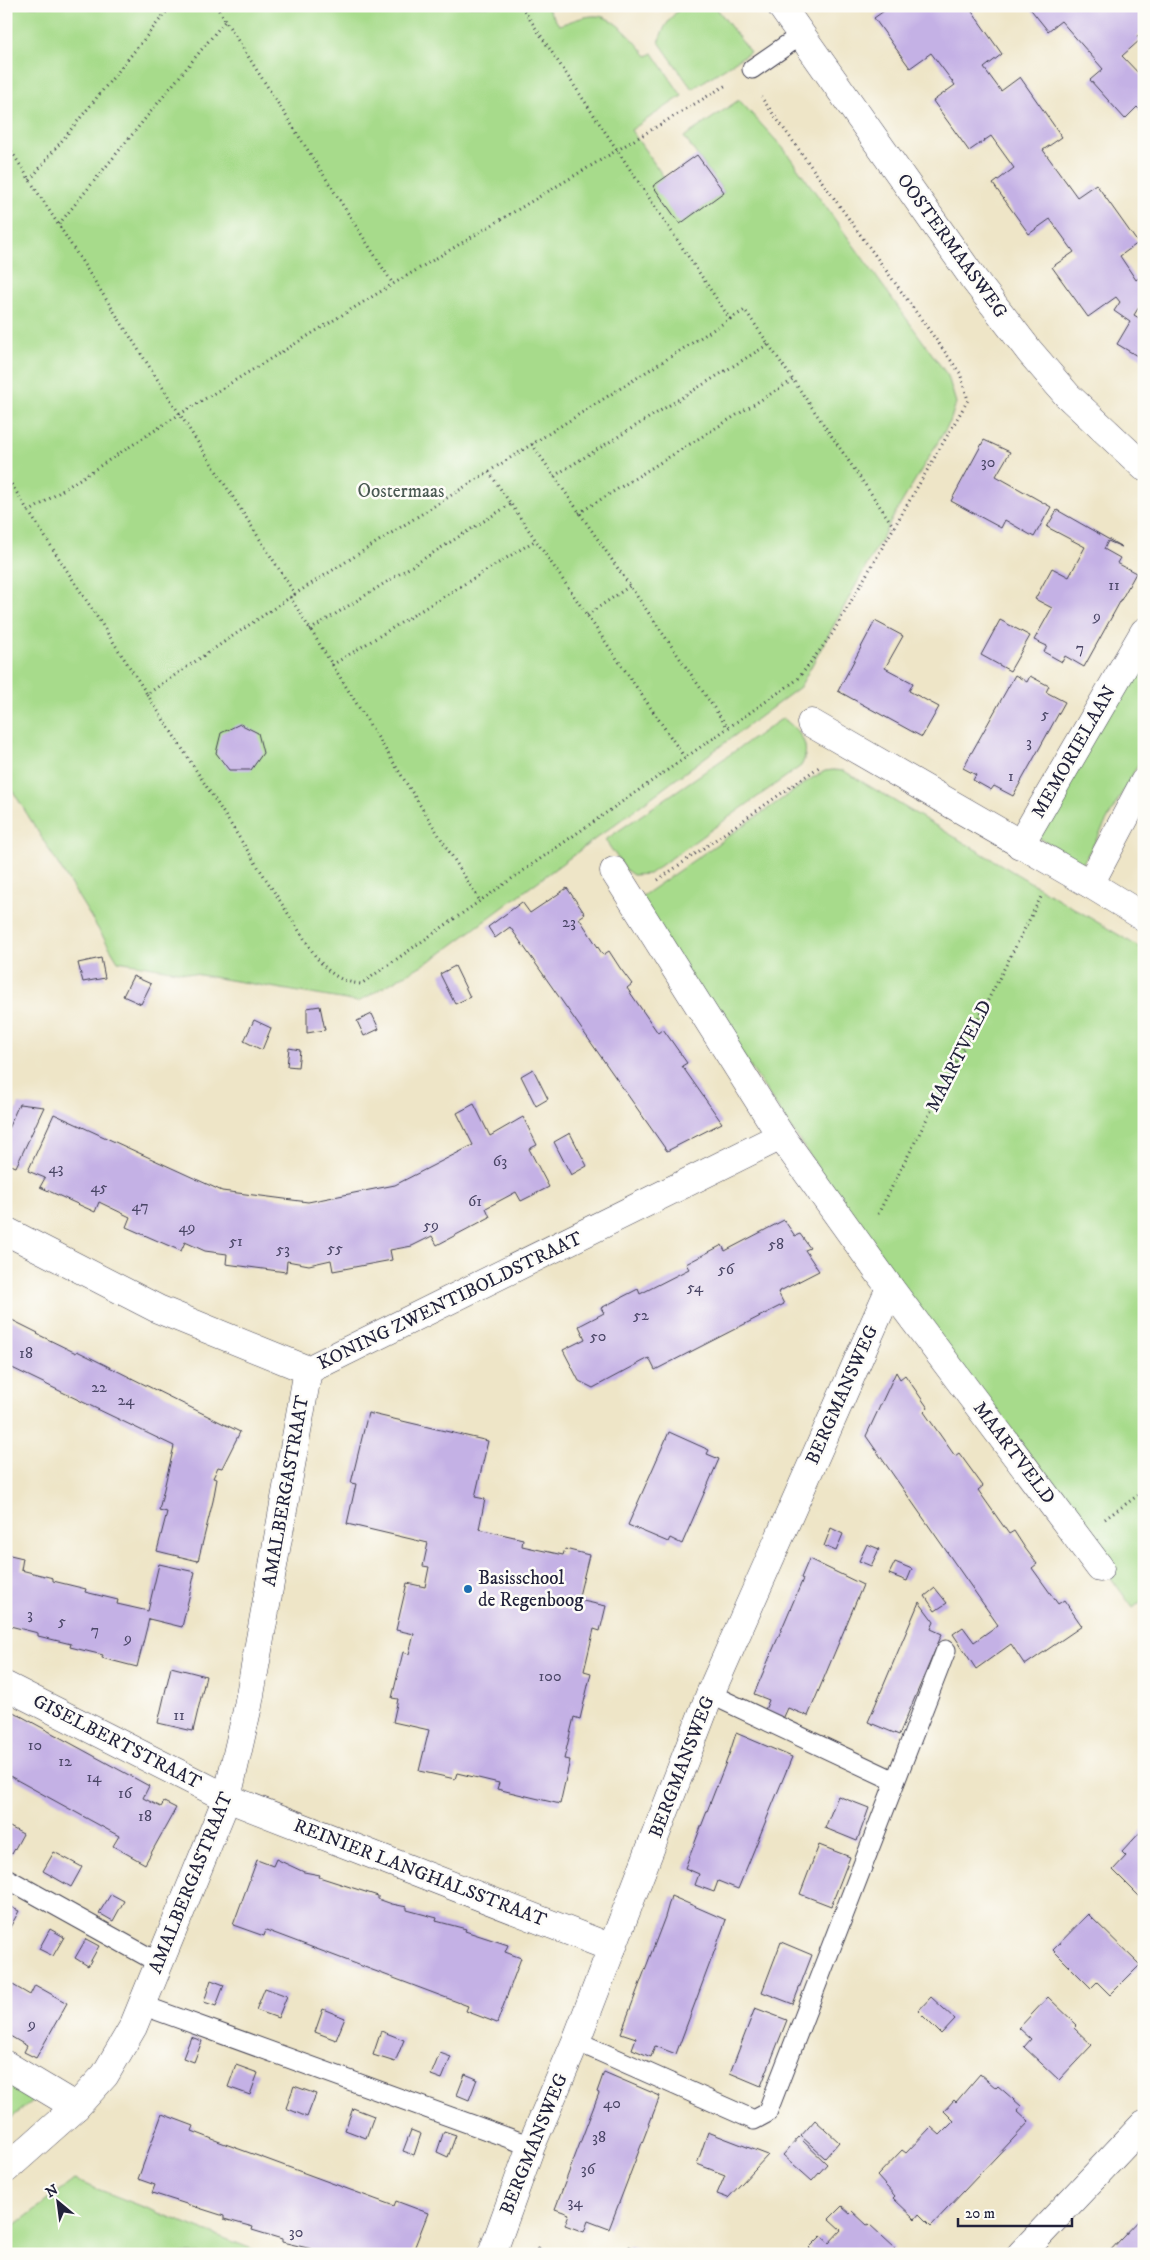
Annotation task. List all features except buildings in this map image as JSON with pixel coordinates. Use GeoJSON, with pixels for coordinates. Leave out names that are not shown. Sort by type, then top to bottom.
{"type":"FeatureCollection","features":[{"type":"Feature","properties":{"kind":"street","name":"OOSTERMAASWEG"},"geometry":{"type":"LineString","coordinates":[[781,6],[973,278],[1030,352],[1067,395],[1144,467]]}},
{"type":"Feature","properties":{"kind":"street","name":"MEMORIELAAN"},"geometry":{"type":"LineString","coordinates":[[1020,845],[1144,632]]}},
{"type":"Feature","properties":{"kind":"street"},"geometry":{"type":"LineString","coordinates":[[811,723],[1144,917]]}},
{"type":"Feature","properties":{"kind":"street"},"geometry":{"type":"LineString","coordinates":[[1090,884],[1144,782]]}},
{"type":"Feature","properties":{"kind":"street","name":"MAARTVELD"},"geometry":{"type":"LineString","coordinates":[[614,871],[781,1136],[860,1248],[1100,1568]]}},
{"type":"Feature","properties":{"kind":"street","name":"KONING ZWENTIBOLDSTRAAT"},"geometry":{"type":"LineString","coordinates":[[6,1231],[158,1309],[308,1370],[781,1136]]}},
{"type":"Feature","properties":{"kind":"street","name":"BERGMANSWEG"},"geometry":{"type":"LineString","coordinates":[[492,2254],[531,2146],[576,2041],[710,1694],[890,1288]]}},
{"type":"Feature","properties":{"kind":"street","name":"AMALBERGASTRAAT"},"geometry":{"type":"LineString","coordinates":[[6,2169],[76,2107],[105,2075],[133,2027],[228,1798],[248,1706],[308,1370]]}},
{"type":"Feature","properties":{"kind":"street","name":"GISELBERTSTRAAT"},"geometry":{"type":"LineString","coordinates":[[6,1686],[228,1798]]}},
{"type":"Feature","properties":{"kind":"street","name":"REINIER LANGHALSSTRAAT"},"geometry":{"type":"LineString","coordinates":[[228,1798],[612,1948]]}},
{"type":"Feature","properties":{"kind":"street"},"geometry":{"type":"LineString","coordinates":[[6,2065],[76,2107]]}},
{"type":"Feature","properties":{"kind":"street"},"geometry":{"type":"LineString","coordinates":[[1021,2254],[1144,2124]]}},
{"type":"Feature","properties":{"kind":"lane"},"geometry":{"type":"LineString","coordinates":[[748,72],[802,35]]}},
{"type":"Feature","properties":{"kind":"lane"},"geometry":{"type":"LineString","coordinates":[[576,2041],[754,2120],[767,2113],[946,1650]]}},
{"type":"Feature","properties":{"kind":"lane"},"geometry":{"type":"LineString","coordinates":[[710,1694],[895,1781]]}},
{"type":"Feature","properties":{"kind":"lane"},"geometry":{"type":"LineString","coordinates":[[6,1878],[159,1963]]}},
{"type":"Feature","properties":{"kind":"lane"},"geometry":{"type":"LineString","coordinates":[[142,2005],[531,2146]]}},
{"type":"Feature","properties":{"kind":"path"},"geometry":{"type":"LineString","coordinates":[[30,180],[171,6]]}},
{"type":"Feature","properties":{"kind":"path"},"geometry":{"type":"LineString","coordinates":[[216,6],[393,284]]}},
{"type":"Feature","properties":{"kind":"path"},"geometry":{"type":"LineString","coordinates":[[521,6],[730,319]]}},
{"type":"Feature","properties":{"kind":"path"},"geometry":{"type":"LineString","coordinates":[[59,224],[225,21]]}},
{"type":"Feature","properties":{"kind":"path"},"geometry":{"type":"LineString","coordinates":[[6,476],[29,512],[147,694],[316,957],[329,973],[348,983],[361,984],[798,679],[832,634],[968,400],[960,373],[748,72],[180,414],[29,512]]}},
{"type":"Feature","properties":{"kind":"path"},"geometry":{"type":"LineString","coordinates":[[6,143],[295,594]]}},
{"type":"Feature","properties":{"kind":"path"},"geometry":{"type":"LineString","coordinates":[[147,694],[290,597],[745,310],[894,527]]}},
{"type":"Feature","properties":{"kind":"path"},"geometry":{"type":"LineString","coordinates":[[554,476],[769,344]]}},
{"type":"Feature","properties":{"kind":"path"},"geometry":{"type":"LineString","coordinates":[[579,512],[793,380]]}},
{"type":"Feature","properties":{"kind":"path"},"geometry":{"type":"LineString","coordinates":[[532,444],[728,728]]}},
{"type":"Feature","properties":{"kind":"path"},"geometry":{"type":"LineString","coordinates":[[489,472],[685,758]]}},
{"type":"Feature","properties":{"kind":"path"},"geometry":{"type":"LineString","coordinates":[[310,630],[511,504]]}},
{"type":"Feature","properties":{"kind":"path"},"geometry":{"type":"LineString","coordinates":[[332,665],[536,540]]}},
{"type":"Feature","properties":{"kind":"path"},"geometry":{"type":"LineString","coordinates":[[587,615],[630,586]]}},
{"type":"Feature","properties":{"kind":"path"},"geometry":{"type":"LineString","coordinates":[[290,597],[480,901]]}},
{"type":"Feature","properties":{"kind":"path"},"geometry":{"type":"LineString","coordinates":[[631,898],[849,746]]}},
{"type":"Feature","properties":{"kind":"path","name":"MAARTVELD"},"geometry":{"type":"LineString","coordinates":[[860,1248],[1057,865]]}},
{"type":"Feature","properties":{"kind":"path"},"geometry":{"type":"LineString","coordinates":[[1078,1539],[1144,1491]]}},
{"type":"Feature","properties":{"kind":"green space","name":"Oostermaas"},"geometry":{"type":"Polygon","coordinates":[[[6,6],[546,6],[559,25],[588,17],[604,17],[625,31],[647,56],[653,53],[682,96],[631,130],[691,216],[724,192],[684,137],[739,100],[784,149],[948,376],[956,403],[950,422],[896,512],[800,687],[436,957],[358,1002],[118,961],[6,780],[6,6]]]}},
{"type":"Feature","properties":{"kind":"green space"},"geometry":{"type":"Polygon","coordinates":[[[683,6],[715,6],[750,52],[692,89],[659,42],[668,22],[683,6]]]}},
{"type":"Feature","properties":{"kind":"green space"},"geometry":{"type":"Polygon","coordinates":[[[1144,642],[1144,754],[1083,863],[1036,836],[1144,642]]]}},
{"type":"Feature","properties":{"kind":"green space"},"geometry":{"type":"Polygon","coordinates":[[[783,718],[799,733],[805,745],[806,751],[801,766],[649,874],[633,875],[626,870],[605,840],[783,718]]]}},
{"type":"Feature","properties":{"kind":"green space"},"geometry":{"type":"Polygon","coordinates":[[[825,771],[844,771],[1144,950],[1144,1599],[1133,1608],[896,1285],[638,899],[812,778],[825,771]]]}},
{"type":"Feature","properties":{"kind":"green space"},"geometry":{"type":"Polygon","coordinates":[[[6,2079],[38,2097],[6,2122],[6,2079]]]}},
{"type":"Feature","properties":{"kind":"green space"},"geometry":{"type":"Polygon","coordinates":[[[74,2180],[265,2254],[6,2254],[6,2232],[74,2180]]]}},
{"type":"Feature","properties":{"kind":"place","name":"Basisschool de Regenboog"},"geometry":{"type":"Point","coordinates":[468,1589]}}]}
